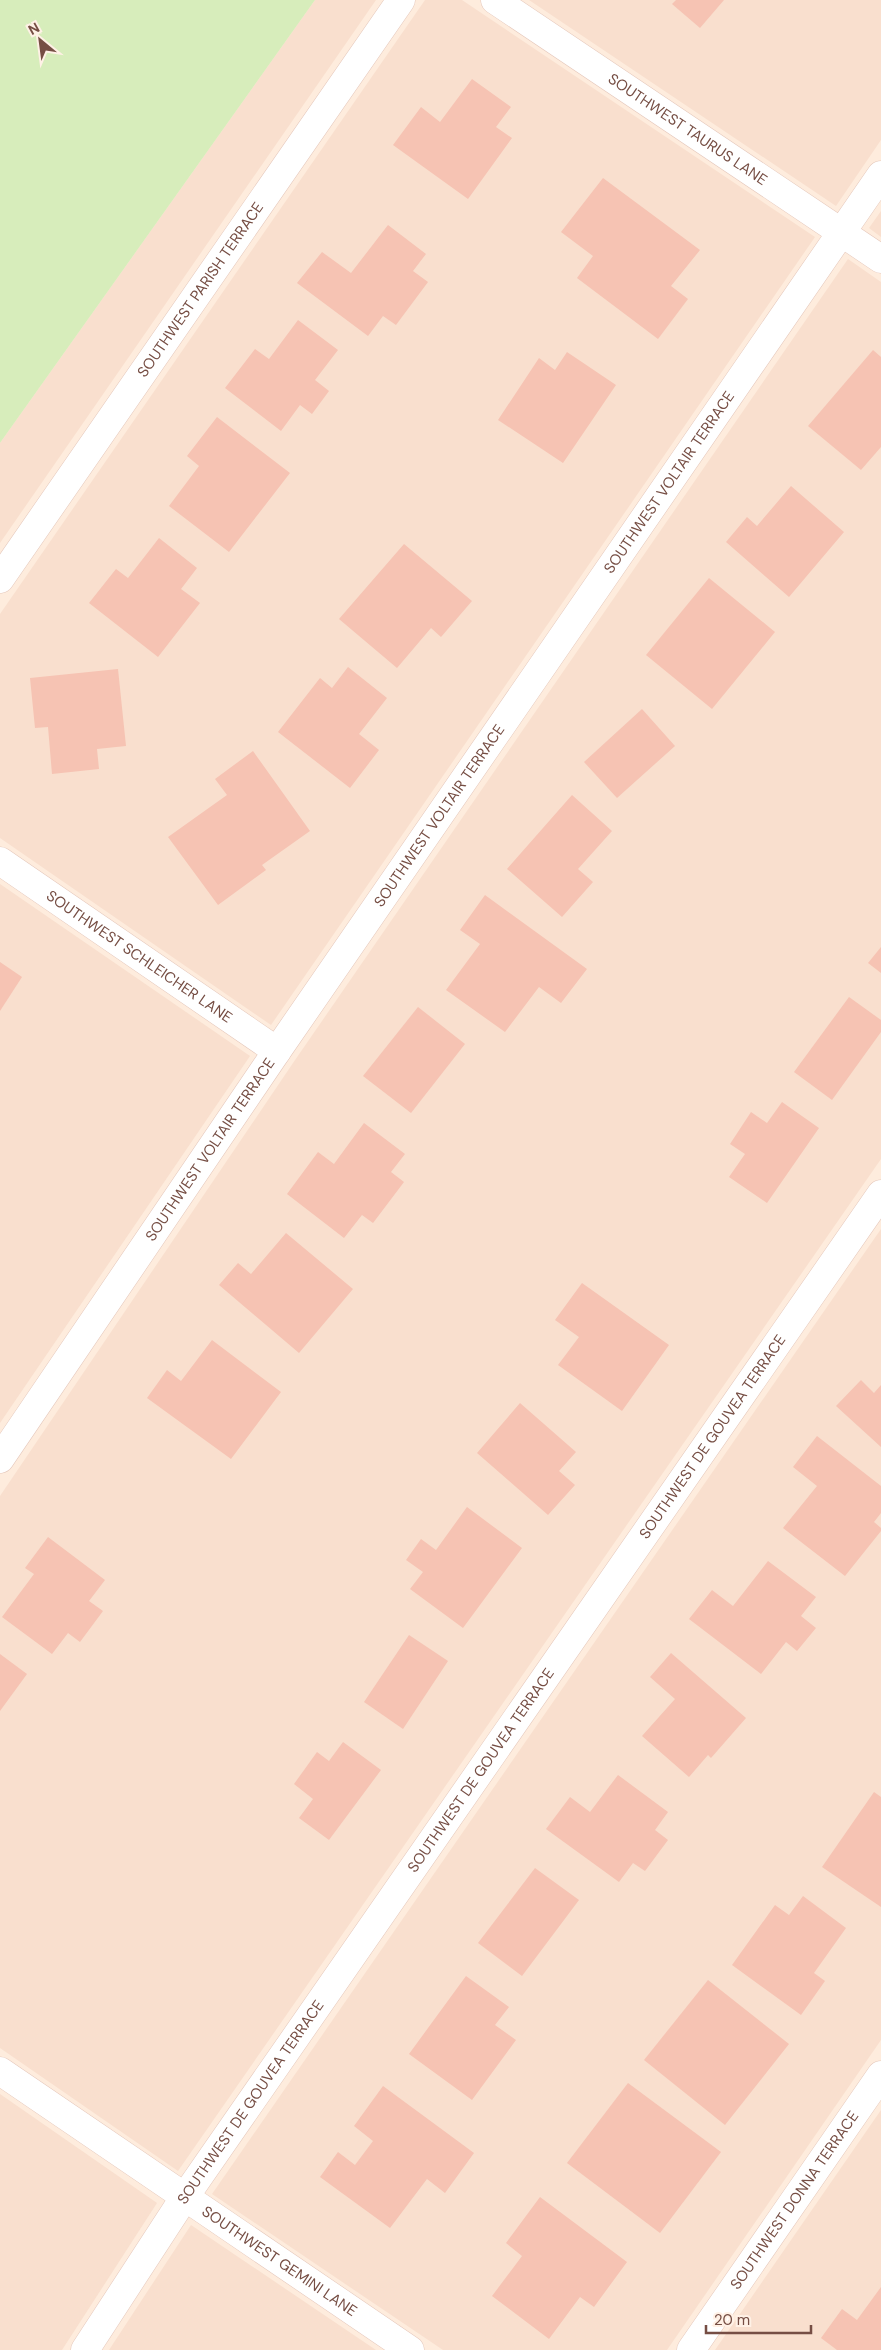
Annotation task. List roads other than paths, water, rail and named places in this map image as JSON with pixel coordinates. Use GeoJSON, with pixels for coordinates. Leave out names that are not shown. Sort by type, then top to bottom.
{"type":"FeatureCollection","features":[{"type":"Feature","properties":{"kind":"street","name":"SOUTHWEST PARISH TERRACE"},"geometry":{"type":"LineString","coordinates":[[0,579],[401,0]]}},
{"type":"Feature","properties":{"kind":"street","name":"SOUTHWEST TAURUS LANE"},"geometry":{"type":"LineString","coordinates":[[495,0],[881,259]]}},
{"type":"Feature","properties":{"kind":"street","name":"SOUTHWEST VOLTAIR TERRACE"},"geometry":{"type":"LineString","coordinates":[[0,1457],[277,1051],[881,175]]}},
{"type":"Feature","properties":{"kind":"street","name":"SOUTHWEST SCHLEICHER LANE"},"geometry":{"type":"LineString","coordinates":[[0,861],[277,1051]]}},
{"type":"Feature","properties":{"kind":"street","name":"SOUTHWEST DE GOUVEA TERRACE"},"geometry":{"type":"LineString","coordinates":[[86,2350],[184,2198],[881,1194]]}},
{"type":"Feature","properties":{"kind":"street","name":"SOUTHWEST GEMINI LANE"},"geometry":{"type":"LineString","coordinates":[[0,2071],[410,2350]]}},
{"type":"Feature","properties":{"kind":"street","name":"SOUTHWEST DONNA TERRACE"},"geometry":{"type":"LineString","coordinates":[[691,2350],[881,2075]]}}]}
